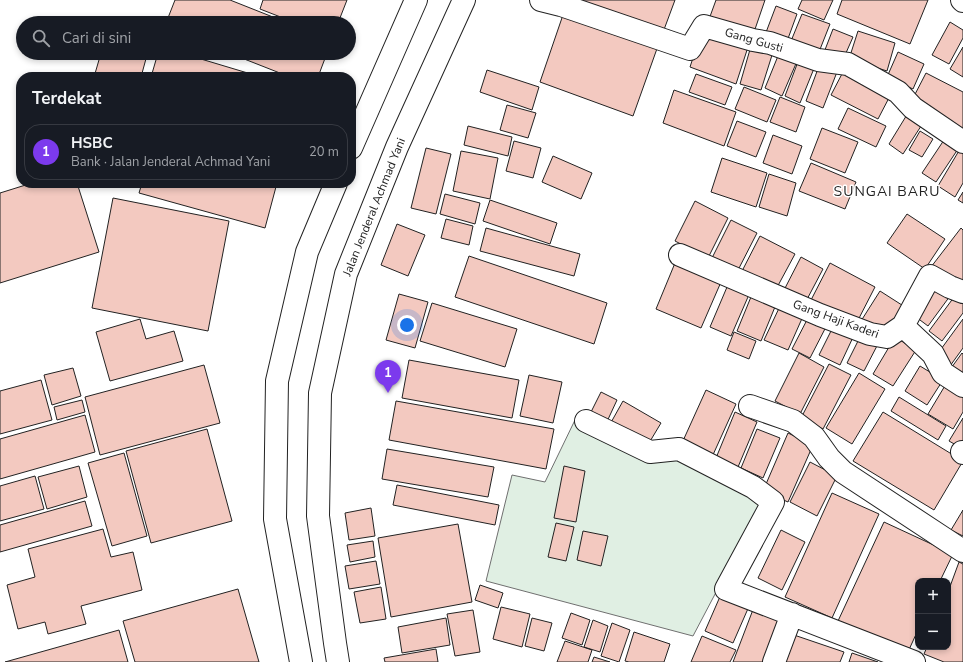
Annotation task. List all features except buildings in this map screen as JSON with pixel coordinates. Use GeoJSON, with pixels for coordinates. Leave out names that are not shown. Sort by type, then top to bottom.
{"type":"FeatureCollection","features":[{"type":"Feature","properties":{"kind":"main road"},"geometry":{"type":"LineString","coordinates":[[356,137],[416,0]]}},
{"type":"Feature","properties":{"kind":"main road","name":"Jalan Jenderal Achmad Yani"},"geometry":{"type":"LineString","coordinates":[[338,662],[318,516],[320,393],[346,274],[397,147],[464,0]]}},
{"type":"Feature","properties":{"kind":"main road","name":"Gang Gusti"},"geometry":{"type":"LineString","coordinates":[[540,0],[561,5],[690,49],[704,26],[753,40],[770,43],[818,60],[848,64],[898,92],[913,108],[963,142]]}},
{"type":"Feature","properties":{"kind":"main road"},"geometry":{"type":"LineString","coordinates":[[301,662],[275,519],[277,381],[307,252],[334,188]]}},
{"type":"Feature","properties":{"kind":"main road","name":"Gang Haji Kaderi"},"geometry":{"type":"LineString","coordinates":[[680,255],[820,315],[870,334],[887,337],[903,326],[930,276],[963,292]]}},
{"type":"Feature","properties":{"kind":"main road"},"geometry":{"type":"LineString","coordinates":[[903,326],[933,354],[943,373],[963,386]]}},
{"type":"Feature","properties":{"kind":"main road"},"geometry":{"type":"LineString","coordinates":[[750,406],[793,422],[814,437],[843,472],[963,551]]}},
{"type":"Feature","properties":{"kind":"main road"},"geometry":{"type":"LineString","coordinates":[[586,421],[650,452],[680,449],[753,487],[773,502],[726,589],[914,662]]}},
{"type":"Feature","properties":{"kind":"main road"},"geometry":{"type":"LineString","coordinates":[[774,662],[792,614]]}},
{"type":"Feature","properties":{"kind":"green space"},"geometry":{"type":"Polygon","coordinates":[[[575,420],[651,457],[672,451],[764,501],[693,636],[486,581],[512,475],[545,482],[575,420]]]}},
{"type":"Feature","properties":{"kind":"place","name":"HSBC"},"geometry":{"type":"Point","coordinates":[388,393]}},
{"type":"Feature","properties":{"kind":"district","name":"SUNGAI BARU"},"geometry":{"type":"Point","coordinates":[887,191]}}]}
